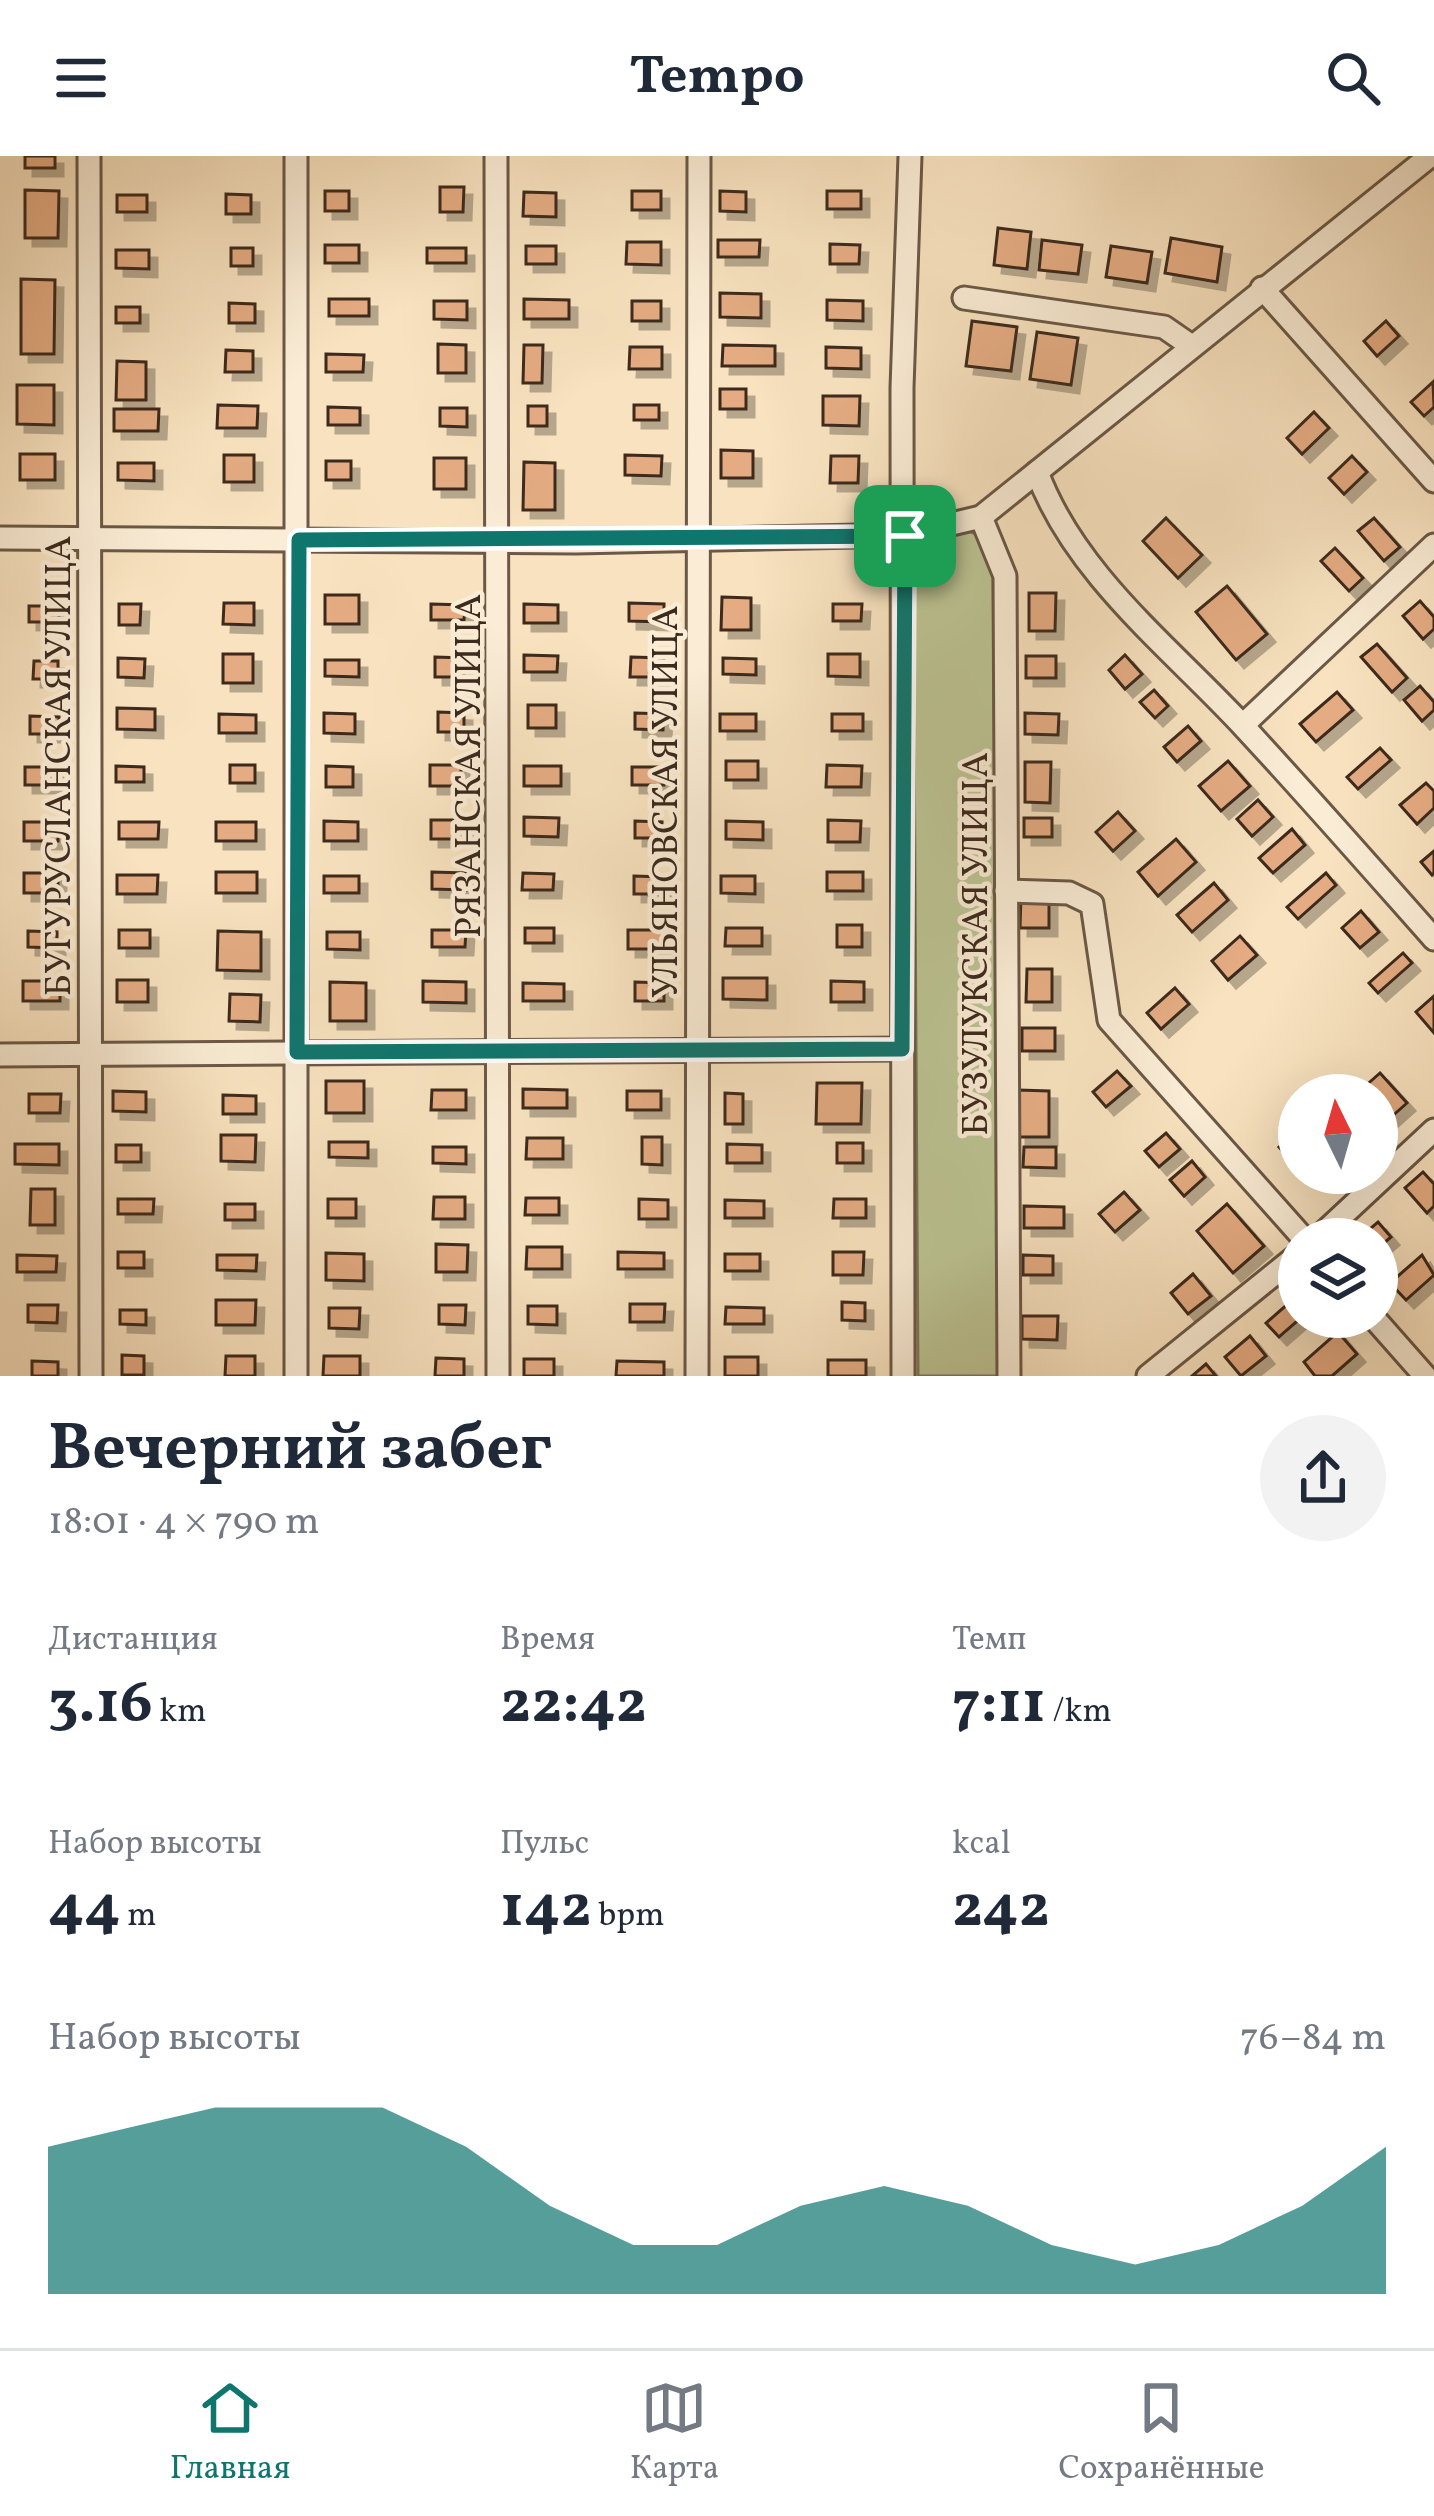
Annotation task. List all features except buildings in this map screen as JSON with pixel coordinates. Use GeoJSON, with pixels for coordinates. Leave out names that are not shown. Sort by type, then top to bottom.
{"type":"FeatureCollection","features":[{"type":"Feature","properties":{"kind":"street","name":"БУГУРУСЛАНСКАЯ УЛИЦА"},"geometry":{"type":"LineString","coordinates":[[89,156],[91,1376]]}},
{"type":"Feature","properties":{"kind":"street"},"geometry":{"type":"LineString","coordinates":[[296,156],[296,1376]]}},
{"type":"Feature","properties":{"kind":"street","name":"РЯЗАНСКАЯ УЛИЦА"},"geometry":{"type":"LineString","coordinates":[[496,156],[498,1376]]}},
{"type":"Feature","properties":{"kind":"street","name":"УЛЬЯНОВСКАЯ УЛИЦА"},"geometry":{"type":"LineString","coordinates":[[697,1376],[699,156]]}},
{"type":"Feature","properties":{"kind":"street","name":"БУЗУЛУКСКАЯ УЛИЦА"},"geometry":{"type":"LineString","coordinates":[[902,1376],[902,388],[910,156]]}},
{"type":"Feature","properties":{"kind":"street"},"geometry":{"type":"LineString","coordinates":[[0,538],[500,541],[905,536],[980,518],[1430,156]]}},
{"type":"Feature","properties":{"kind":"street"},"geometry":{"type":"LineString","coordinates":[[1262,288],[1434,481]]}},
{"type":"Feature","properties":{"kind":"street"},"geometry":{"type":"LineString","coordinates":[[964,298],[1164,327],[1190,345]]}},
{"type":"Feature","properties":{"kind":"street"},"geometry":{"type":"LineString","coordinates":[[1037,472],[1049,505],[1101,578],[1243,725],[1434,938]]}},
{"type":"Feature","properties":{"kind":"street","name":"БУЗУЛУКСКАЯ УЛИЦА"},"geometry":{"type":"LineString","coordinates":[[980,518],[1005,576],[1009,1376]]}},
{"type":"Feature","properties":{"kind":"street"},"geometry":{"type":"LineString","coordinates":[[1243,725],[1434,545]]}},
{"type":"Feature","properties":{"kind":"street"},"geometry":{"type":"LineString","coordinates":[[1006,891],[1070,893],[1091,904],[1109,1020],[1285,1218]]}},
{"type":"Feature","properties":{"kind":"street"},"geometry":{"type":"LineString","coordinates":[[0,1055],[902,1049]]}},
{"type":"Feature","properties":{"kind":"street"},"geometry":{"type":"LineString","coordinates":[[1340,1218],[1434,1130]]}},
{"type":"Feature","properties":{"kind":"street"},"geometry":{"type":"LineString","coordinates":[[1148,1376],[1278,1272]]}},
{"type":"Feature","properties":{"kind":"street"},"geometry":{"type":"LineString","coordinates":[[1392,1338],[1425,1376]]}},
{"type":"Feature","properties":{"kind":"green space"},"geometry":{"type":"Polygon","coordinates":[[[962,529],[979,537],[993,565],[1000,1376],[918,1376],[913,552],[962,529]]]}},
{"type":"Feature","properties":{"kind":"route"},"geometry":{"type":"LineString","coordinates":[[905,536],[902,1049],[297,1052],[299,540],[576,542],[905,536]]}}]}
